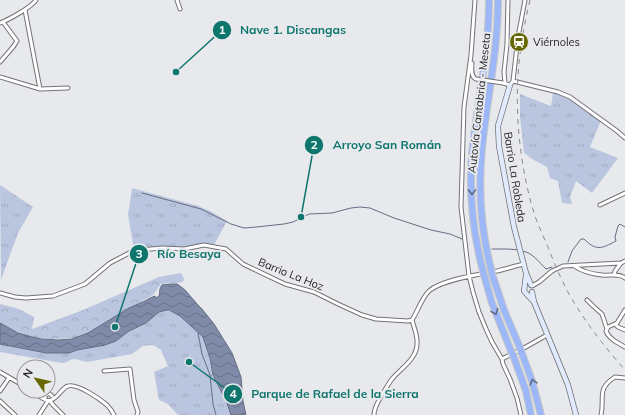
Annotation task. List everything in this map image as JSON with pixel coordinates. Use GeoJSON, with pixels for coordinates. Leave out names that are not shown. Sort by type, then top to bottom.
{"type":"FeatureCollection","features":[{"type":"Feature","properties":{"kind":"highway","name":"Autovía Cantabria - Meseta"},"geometry":{"type":"LineString","coordinates":[[489,0],[487,43],[473,145],[471,185],[474,225],[483,273],[492,303],[524,384],[531,415]]}},
{"type":"Feature","properties":{"kind":"highway","name":"Autovía Cantabria - Meseta"},"geometry":{"type":"LineString","coordinates":[[498,0],[495,54],[481,169],[482,216],[492,272],[501,302],[532,381],[541,415]]}},
{"type":"Feature","properties":{"kind":"street"},"geometry":{"type":"LineString","coordinates":[[0,62],[17,41],[1,22],[26,10],[34,4],[36,0]]}},
{"type":"Feature","properties":{"kind":"street"},"geometry":{"type":"LineString","coordinates":[[177,0],[180,9]]}},
{"type":"Feature","properties":{"kind":"street"},"geometry":{"type":"LineString","coordinates":[[476,0],[463,118],[461,207],[469,276],[473,292],[492,342],[502,359],[510,379],[521,415]]}},
{"type":"Feature","properties":{"kind":"street","name":"Barrio La Robleda"},"geometry":{"type":"LineString","coordinates":[[508,0],[507,44],[504,72],[508,83]]}},
{"type":"Feature","properties":{"kind":"street","name":"Barrio La Robleda"},"geometry":{"type":"LineString","coordinates":[[525,0],[500,115],[498,134],[511,214],[526,273],[532,288]]}},
{"type":"Feature","properties":{"kind":"street"},"geometry":{"type":"LineString","coordinates":[[26,10],[40,89]]}},
{"type":"Feature","properties":{"kind":"street"},"geometry":{"type":"LineString","coordinates":[[471,55],[472,75],[476,79]]}},
{"type":"Feature","properties":{"kind":"street"},"geometry":{"type":"LineString","coordinates":[[0,76],[40,89],[68,88]]}},
{"type":"Feature","properties":{"kind":"street"},"geometry":{"type":"LineString","coordinates":[[468,80],[476,79],[508,83],[558,92],[570,97],[625,138]]}},
{"type":"Feature","properties":{"kind":"street"},"geometry":{"type":"LineString","coordinates":[[600,205],[625,194]]}},
{"type":"Feature","properties":{"kind":"street","name":"Barrio La Hoz"},"geometry":{"type":"LineString","coordinates":[[0,293],[26,298],[57,295],[85,284],[108,265],[133,251],[162,248],[184,249],[204,245],[228,251],[243,264],[291,286],[314,292],[362,315],[376,319],[403,321],[412,320]]}},
{"type":"Feature","properties":{"kind":"street"},"geometry":{"type":"LineString","coordinates":[[527,294],[530,294],[532,288],[552,271],[563,266],[621,263],[625,261]]}},
{"type":"Feature","properties":{"kind":"street"},"geometry":{"type":"LineString","coordinates":[[614,275],[621,263]]}},
{"type":"Feature","properties":{"kind":"street"},"geometry":{"type":"LineString","coordinates":[[374,415],[374,408],[387,385],[410,360],[418,346],[412,320],[428,291],[434,287],[469,276],[524,264]]}},
{"type":"Feature","properties":{"kind":"street"},"geometry":{"type":"LineString","coordinates":[[574,266],[580,270],[592,274],[620,275],[625,278]]}},
{"type":"Feature","properties":{"kind":"street","name":"Barrio La Robleda"},"geometry":{"type":"LineString","coordinates":[[525,286],[526,273]]}},
{"type":"Feature","properties":{"kind":"street"},"geometry":{"type":"LineString","coordinates":[[532,288],[528,285],[525,286],[524,291],[534,302]]}},
{"type":"Feature","properties":{"kind":"street"},"geometry":{"type":"LineString","coordinates":[[532,288],[534,302],[568,386],[576,415]]}},
{"type":"Feature","properties":{"kind":"street"},"geometry":{"type":"LineString","coordinates":[[588,300],[602,314],[608,336],[625,347]]}},
{"type":"Feature","properties":{"kind":"street"},"geometry":{"type":"LineString","coordinates":[[606,329],[615,324],[625,310]]}},
{"type":"Feature","properties":{"kind":"street"},"geometry":{"type":"LineString","coordinates":[[615,324],[625,330]]}},
{"type":"Feature","properties":{"kind":"street"},"geometry":{"type":"LineString","coordinates":[[502,359],[547,335]]}},
{"type":"Feature","properties":{"kind":"street"},"geometry":{"type":"LineString","coordinates":[[104,371],[130,369],[134,400],[138,412],[137,415]]}},
{"type":"Feature","properties":{"kind":"street"},"geometry":{"type":"LineString","coordinates":[[0,372],[16,382]]}},
{"type":"Feature","properties":{"kind":"street"},"geometry":{"type":"LineString","coordinates":[[601,415],[603,403],[602,393],[606,386],[615,377],[625,378]]}},
{"type":"Feature","properties":{"kind":"street"},"geometry":{"type":"LineString","coordinates":[[0,391],[9,378]]}},
{"type":"Feature","properties":{"kind":"street"},"geometry":{"type":"LineString","coordinates":[[39,415],[50,400],[70,385],[88,392],[104,403],[114,415]]}},
{"type":"Feature","properties":{"kind":"street"},"geometry":{"type":"LineString","coordinates":[[47,399],[50,400],[63,415]]}},
{"type":"Feature","properties":{"kind":"street"},"geometry":{"type":"LineString","coordinates":[[0,401],[15,415]]}},
{"type":"Feature","properties":{"kind":"green space"},"geometry":{"type":"Polygon","coordinates":[[[553,92],[570,97],[602,118],[590,147],[618,158],[592,193],[576,181],[570,197],[572,204],[562,203],[558,181],[550,178],[547,167],[524,153],[520,116],[520,94],[551,106],[553,92]]]}},
{"type":"Feature","properties":{"kind":"green space"},"geometry":{"type":"Polygon","coordinates":[[[0,185],[33,207],[18,233],[1,280],[0,185]]]}},
{"type":"Feature","properties":{"kind":"green space"},"geometry":{"type":"Polygon","coordinates":[[[132,188],[198,206],[227,221],[214,245],[203,243],[191,247],[160,247],[134,250],[128,215],[132,188]]]}},
{"type":"Feature","properties":{"kind":"green space"},"geometry":{"type":"Polygon","coordinates":[[[181,273],[184,279],[183,282],[161,284],[153,295],[91,331],[76,338],[50,339],[26,336],[0,324],[0,304],[19,309],[34,317],[32,329],[83,310],[159,277],[181,273]]]}},
{"type":"Feature","properties":{"kind":"green space"},"geometry":{"type":"Polygon","coordinates":[[[167,310],[175,313],[203,337],[210,358],[213,375],[226,400],[231,415],[178,415],[168,404],[159,400],[154,372],[168,366],[161,350],[152,345],[143,346],[132,354],[87,362],[75,359],[62,363],[56,362],[56,359],[39,359],[0,352],[0,344],[43,353],[72,352],[116,341],[129,331],[146,323],[159,312],[167,310]]]}},
{"type":"Feature","properties":{"kind":"water"},"geometry":{"type":"Polygon","coordinates":[[[177,284],[185,290],[202,309],[214,324],[232,353],[241,377],[246,415],[231,415],[226,400],[213,375],[210,358],[203,337],[180,316],[169,310],[159,312],[146,323],[129,331],[116,341],[69,353],[46,353],[0,344],[0,323],[18,333],[32,337],[58,340],[72,339],[88,333],[129,308],[155,296],[156,298],[159,296],[162,285],[177,284]]]}},
{"type":"Feature","properties":{"kind":"waterway"},"geometry":{"type":"LineString","coordinates":[[142,193],[201,209],[231,224],[244,228],[284,224],[293,222],[309,214],[332,213],[360,207],[370,208],[394,218],[431,230],[450,234],[462,239]]}},
{"type":"Feature","properties":{"kind":"waterway"},"geometry":{"type":"LineString","coordinates":[[568,262],[572,251],[581,239],[584,239],[592,246],[599,248],[616,241],[615,237],[620,224],[625,227]]}},
{"type":"Feature","properties":{"kind":"waterway"},"geometry":{"type":"LineString","coordinates":[[492,249],[519,250]]}},
{"type":"Feature","properties":{"kind":"waterway"},"geometry":{"type":"LineString","coordinates":[[522,251],[532,255],[546,269],[552,267]]}},
{"type":"Feature","properties":{"kind":"waterway"},"geometry":{"type":"LineString","coordinates":[[198,333],[202,354],[210,375],[213,404],[216,415]]}},
{"type":"Feature","properties":{"kind":"railway"},"geometry":{"type":"LineString","coordinates":[[530,0],[521,49],[517,95],[523,168],[531,203],[536,219],[569,294],[595,334],[625,370]]}},
{"type":"Feature","properties":{"kind":"place","name":"Viérnoles"},"geometry":{"type":"Point","coordinates":[519,42]}},
{"type":"Feature","properties":{"kind":"place","name":"Nave 1. Discangas"},"geometry":{"type":"Point","coordinates":[176,72]}},
{"type":"Feature","properties":{"kind":"place","name":"Arroyo San Román"},"geometry":{"type":"Point","coordinates":[301,217]}},
{"type":"Feature","properties":{"kind":"place","name":"Río Besaya"},"geometry":{"type":"Point","coordinates":[115,327]}},
{"type":"Feature","properties":{"kind":"place","name":"Parque de Rafael de la Sierra"},"geometry":{"type":"Point","coordinates":[189,362]}}]}
